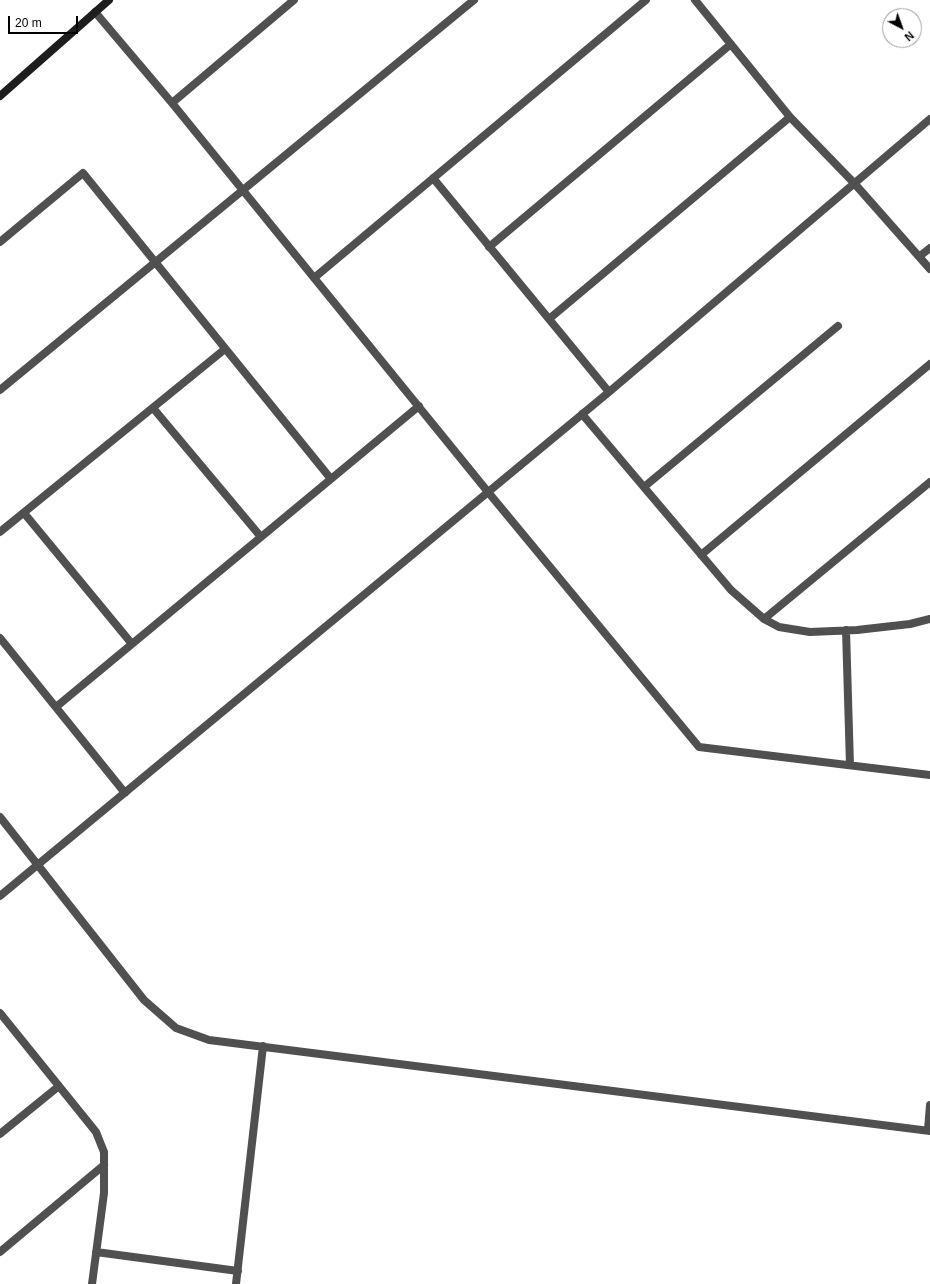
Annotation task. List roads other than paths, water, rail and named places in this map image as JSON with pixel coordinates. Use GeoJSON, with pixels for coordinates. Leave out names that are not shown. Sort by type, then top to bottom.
{"type":"FeatureCollection","features":[{"type":"Feature","properties":{"kind":"street"},"geometry":{"type":"LineString","coordinates":[[0,96],[109,0]]}},
{"type":"Feature","properties":{"kind":"street"},"geometry":{"type":"LineString","coordinates":[[172,103],[294,0]]}},
{"type":"Feature","properties":{"kind":"street"},"geometry":{"type":"LineString","coordinates":[[0,390],[155,262],[244,191],[474,0]]}},
{"type":"Feature","properties":{"kind":"street"},"geometry":{"type":"LineString","coordinates":[[314,278],[646,0]]}},
{"type":"Feature","properties":{"kind":"street"},"geometry":{"type":"LineString","coordinates":[[695,0],[790,117],[854,183],[930,269]]}},
{"type":"Feature","properties":{"kind":"street"},"geometry":{"type":"LineString","coordinates":[[95,12],[172,103],[488,492],[699,747],[930,775]]}},
{"type":"Feature","properties":{"kind":"street"},"geometry":{"type":"LineString","coordinates":[[490,247],[731,44]]}},
{"type":"Feature","properties":{"kind":"street"},"geometry":{"type":"LineString","coordinates":[[549,319],[790,117]]}},
{"type":"Feature","properties":{"kind":"street"},"geometry":{"type":"LineString","coordinates":[[0,896],[609,392],[930,119]]}},
{"type":"Feature","properties":{"kind":"street"},"geometry":{"type":"LineString","coordinates":[[0,242],[83,173],[331,479]]}},
{"type":"Feature","properties":{"kind":"street"},"geometry":{"type":"LineString","coordinates":[[433,178],[609,392]]}},
{"type":"Feature","properties":{"kind":"street"},"geometry":{"type":"LineString","coordinates":[[920,256],[930,248]]}},
{"type":"Feature","properties":{"kind":"street"},"geometry":{"type":"LineString","coordinates":[[644,487],[838,326]]}},
{"type":"Feature","properties":{"kind":"street"},"geometry":{"type":"LineString","coordinates":[[0,532],[225,349]]}},
{"type":"Feature","properties":{"kind":"street"},"geometry":{"type":"LineString","coordinates":[[701,555],[930,364]]}},
{"type":"Feature","properties":{"kind":"street"},"geometry":{"type":"LineString","coordinates":[[56,708],[419,406]]}},
{"type":"Feature","properties":{"kind":"street"},"geometry":{"type":"LineString","coordinates":[[153,408],[261,537]]}},
{"type":"Feature","properties":{"kind":"street"},"geometry":{"type":"LineString","coordinates":[[582,414],[731,590],[764,619],[779,627],[810,632],[910,624],[930,620]]}},
{"type":"Feature","properties":{"kind":"street"},"geometry":{"type":"LineString","coordinates":[[764,619],[930,482]]}},
{"type":"Feature","properties":{"kind":"street"},"geometry":{"type":"LineString","coordinates":[[24,513],[132,644]]}},
{"type":"Feature","properties":{"kind":"street"},"geometry":{"type":"LineString","coordinates":[[846,630],[850,765]]}},
{"type":"Feature","properties":{"kind":"street"},"geometry":{"type":"LineString","coordinates":[[0,638],[125,793]]}},
{"type":"Feature","properties":{"kind":"street"},"geometry":{"type":"LineString","coordinates":[[0,817],[39,864],[144,1000],[176,1028],[209,1040],[929,1130],[930,1105]]}},
{"type":"Feature","properties":{"kind":"street"},"geometry":{"type":"LineString","coordinates":[[1,1015],[96,1132],[104,1152],[104,1193],[92,1284]]}},
{"type":"Feature","properties":{"kind":"street"},"geometry":{"type":"LineString","coordinates":[[236,1284],[263,1046]]}},
{"type":"Feature","properties":{"kind":"street"},"geometry":{"type":"LineString","coordinates":[[0,1134],[59,1086]]}},
{"type":"Feature","properties":{"kind":"street"},"geometry":{"type":"LineString","coordinates":[[0,1252],[104,1165]]}},
{"type":"Feature","properties":{"kind":"street"},"geometry":{"type":"LineString","coordinates":[[96,1252],[238,1271]]}}]}
